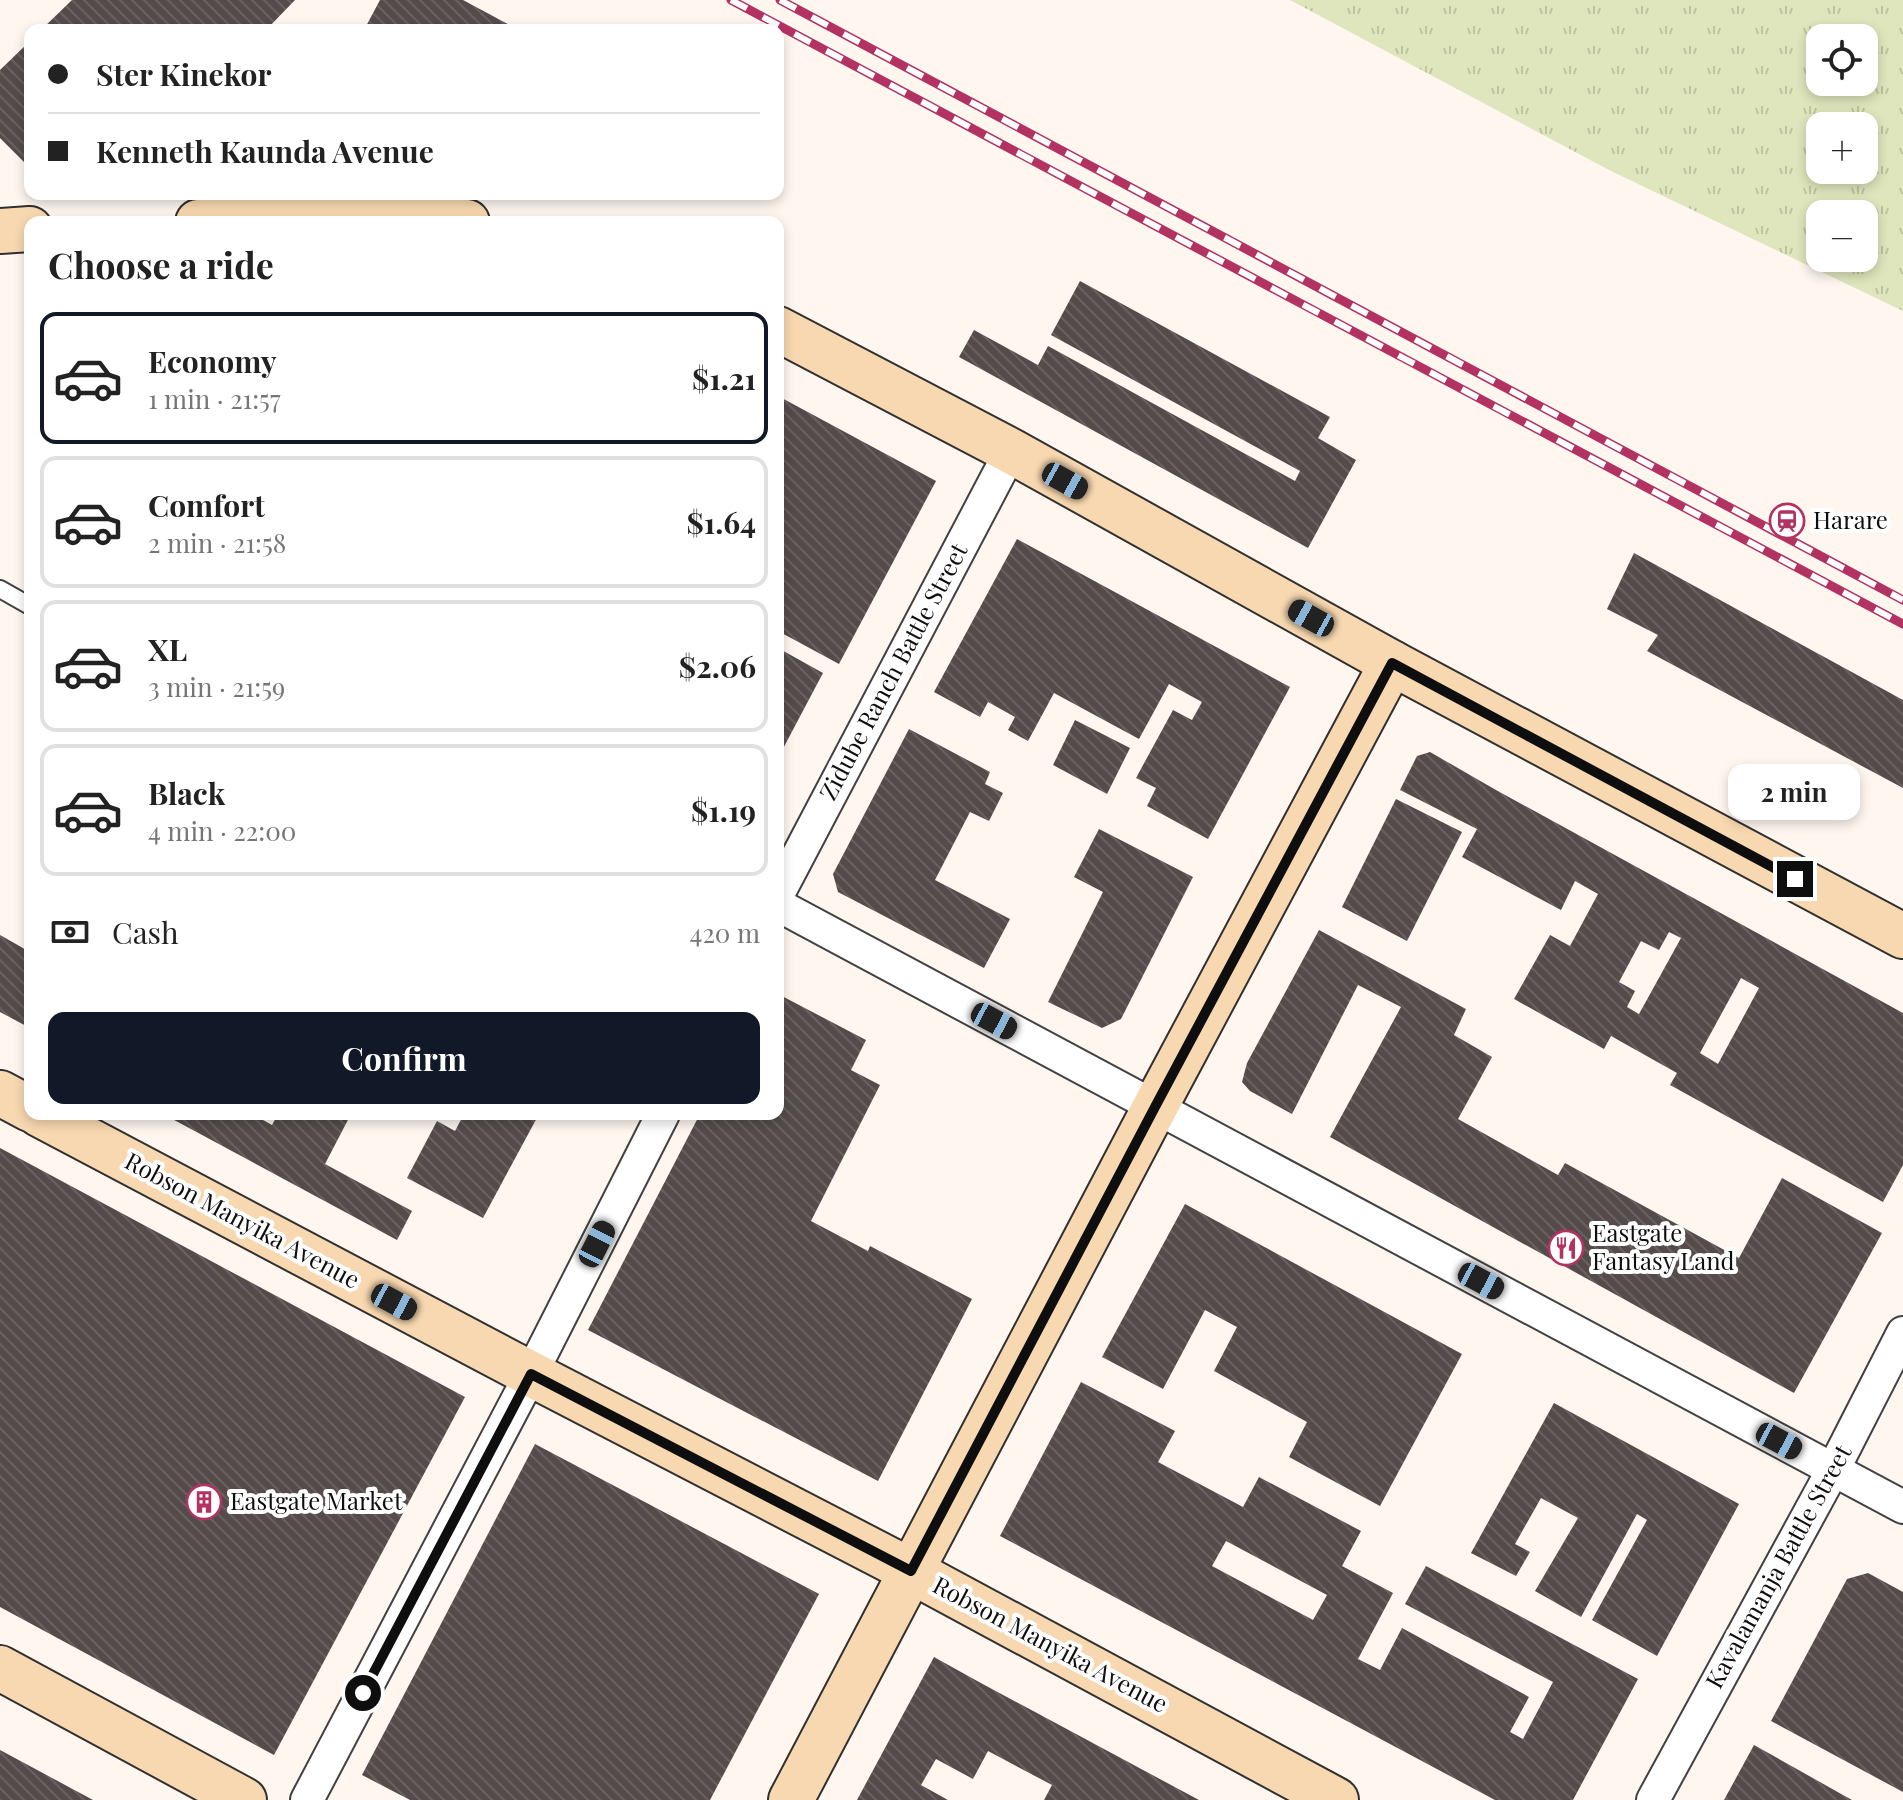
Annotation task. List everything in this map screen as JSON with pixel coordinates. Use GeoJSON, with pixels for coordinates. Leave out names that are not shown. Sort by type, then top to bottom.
{"type":"FeatureCollection","features":[{"type":"Feature","properties":{"kind":"main road"},"geometry":{"type":"LineString","coordinates":[[0,231],[24,229]]}},
{"type":"Feature","properties":{"kind":"main road"},"geometry":{"type":"LineString","coordinates":[[784,332],[1011,451],[1392,663],[1903,936]]}},
{"type":"Feature","properties":{"kind":"main road"},"geometry":{"type":"LineString","coordinates":[[797,1798],[911,1571],[1392,663]]}},
{"type":"Feature","properties":{"kind":"main road"},"geometry":{"type":"LineString","coordinates":[[0,1093],[24,1106]]}},
{"type":"Feature","properties":{"kind":"main road","name":"Robson Manyika Avenue"},"geometry":{"type":"LineString","coordinates":[[50,1120],[911,1571],[1336,1800]]}},
{"type":"Feature","properties":{"kind":"main road"},"geometry":{"type":"LineString","coordinates":[[0,1668],[244,1800]]}},
{"type":"Feature","properties":{"kind":"street","name":"Zidube Ranch Battle Street"},"geometry":{"type":"LineString","coordinates":[[784,883],[1011,451]]}},
{"type":"Feature","properties":{"kind":"street"},"geometry":{"type":"LineString","coordinates":[[784,908],[1903,1507]]}},
{"type":"Feature","properties":{"kind":"street"},"geometry":{"type":"LineString","coordinates":[[307,1800],[531,1374],[660,1120]]}},
{"type":"Feature","properties":{"kind":"street","name":"Kavalamanja Battle Street"},"geometry":{"type":"LineString","coordinates":[[1653,1800],[1833,1470],[1903,1333]]}},
{"type":"Feature","properties":{"kind":"lane"},"geometry":{"type":"LineString","coordinates":[[0,589],[24,603]]}},
{"type":"Feature","properties":{"kind":"green space"},"geometry":{"type":"Polygon","coordinates":[[[1290,0],[1903,0],[1903,311],[1822,272],[1878,272],[1878,200],[1806,200],[1806,264],[1611,171],[1290,0]]]}},
{"type":"Feature","properties":{"kind":"building"},"geometry":{"type":"Polygon","coordinates":[[[72,0],[295,0],[272,24],[47,24],[72,0]]]}},
{"type":"Feature","properties":{"kind":"building"},"geometry":{"type":"Polygon","coordinates":[[[380,0],[463,0],[508,24],[367,24],[380,0]]]}},
{"type":"Feature","properties":{"kind":"building"},"geometry":{"type":"Polygon","coordinates":[[[24,47],[24,162],[0,138],[0,70],[24,47]]]}},
{"type":"Feature","properties":{"kind":"building"},"geometry":{"type":"Polygon","coordinates":[[[1080,281],[1330,417],[1318,438],[1356,460],[1308,548],[959,357],[974,330],[1038,365],[1048,346],[1295,481],[1300,471],[1051,335],[1080,281]]]}},
{"type":"Feature","properties":{"kind":"building"},"geometry":{"type":"Polygon","coordinates":[[[784,399],[936,481],[839,664],[784,634],[784,399]]]}},
{"type":"Feature","properties":{"kind":"building"},"geometry":{"type":"Polygon","coordinates":[[[1017,539],[1290,687],[1208,839],[1147,806],[1156,788],[1136,778],[1173,710],[1192,720],[1202,702],[1169,684],[1139,739],[1054,693],[1028,741],[1008,730],[1015,717],[988,702],[980,717],[934,692],[1017,539]]]}},
{"type":"Feature","properties":{"kind":"building"},"geometry":{"type":"Polygon","coordinates":[[[1634,553],[1903,700],[1903,788],[1647,651],[1658,635],[1607,609],[1634,553]]]}},
{"type":"Feature","properties":{"kind":"building"},"geometry":{"type":"Polygon","coordinates":[[[784,651],[823,673],[784,747],[784,651]]]}},
{"type":"Feature","properties":{"kind":"building"},"geometry":{"type":"Polygon","coordinates":[[[1075,720],[1130,748],[1107,794],[1053,765],[1075,720]]]}},
{"type":"Feature","properties":{"kind":"building"},"geometry":{"type":"Polygon","coordinates":[[[909,729],[990,772],[985,784],[1003,793],[989,821],[970,812],[935,880],[1010,919],[984,968],[838,892],[833,874],[909,729]]]}},
{"type":"Feature","properties":{"kind":"building"},"geometry":{"type":"Polygon","coordinates":[[[1430,752],[1903,1013],[1903,1165],[1883,1202],[1670,1085],[1677,1073],[1611,1036],[1604,1049],[1514,999],[1550,935],[1570,946],[1598,894],[1575,881],[1561,910],[1462,857],[1477,829],[1400,790],[1417,756],[1430,752]],[[1669,932],[1659,950],[1641,941],[1619,982],[1635,991],[1627,1007],[1639,1014],[1681,938],[1669,932]],[[1741,978],[1700,1053],[1718,1064],[1759,988],[1741,978]]]}},
{"type":"Feature","properties":{"kind":"building"},"geometry":{"type":"Polygon","coordinates":[[[1396,799],[1462,832],[1407,941],[1342,907],[1396,799]]]}},
{"type":"Feature","properties":{"kind":"building"},"geometry":{"type":"Polygon","coordinates":[[[1099,829],[1193,877],[1121,1019],[1102,1028],[1048,1002],[1103,892],[1074,877],[1099,829]]]}},
{"type":"Feature","properties":{"kind":"building"},"geometry":{"type":"Polygon","coordinates":[[[1319,930],[1466,1009],[1454,1035],[1492,1057],[1458,1119],[1558,1175],[1565,1163],[1739,1258],[1782,1178],[1882,1233],[1794,1393],[1330,1137],[1401,1007],[1358,985],[1292,1114],[1250,1091],[1242,1082],[1247,1063],[1319,930]]]}},
{"type":"Feature","properties":{"kind":"building"},"geometry":{"type":"Polygon","coordinates":[[[0,935],[24,949],[24,1025],[0,1012],[0,935]]]}},
{"type":"Feature","properties":{"kind":"building"},"geometry":{"type":"Polygon","coordinates":[[[784,997],[866,1040],[851,1070],[880,1085],[811,1221],[868,1251],[870,1246],[972,1299],[878,1481],[588,1330],[697,1120],[784,1120],[784,997]]]}},
{"type":"Feature","properties":{"kind":"building"},"geometry":{"type":"Polygon","coordinates":[[[174,1120],[263,1120],[272,1125],[275,1120],[348,1120],[325,1164],[412,1211],[397,1240],[174,1120]]]}},
{"type":"Feature","properties":{"kind":"building"},"geometry":{"type":"Polygon","coordinates":[[[461,1120],[536,1120],[483,1218],[407,1178],[437,1121],[455,1131],[461,1120]]]}},
{"type":"Feature","properties":{"kind":"building","name":"Eastgate Market"},"geometry":{"type":"Polygon","coordinates":[[[0,1148],[465,1397],[274,1755],[0,1607],[0,1148]]]}},
{"type":"Feature","properties":{"kind":"building"},"geometry":{"type":"Polygon","coordinates":[[[1185,1204],[1462,1354],[1380,1506],[1289,1457],[1307,1422],[1214,1371],[1237,1327],[1205,1310],[1163,1389],[1102,1357],[1185,1204]]]}},
{"type":"Feature","properties":{"kind":"building"},"geometry":{"type":"Polygon","coordinates":[[[1081,1382],[1175,1431],[1158,1462],[1243,1507],[1259,1477],[1361,1531],[1342,1566],[1393,1593],[1358,1659],[1380,1670],[1402,1628],[1529,1697],[1510,1732],[1523,1739],[1553,1682],[1405,1604],[1426,1566],[1638,1679],[1573,1800],[1495,1800],[1000,1536],[1081,1382]],[[1226,1541],[1212,1566],[1313,1620],[1327,1595],[1226,1541]]]}},
{"type":"Feature","properties":{"kind":"building"},"geometry":{"type":"Polygon","coordinates":[[[1554,1403],[1739,1504],[1657,1656],[1592,1620],[1647,1520],[1637,1514],[1581,1617],[1535,1591],[1578,1518],[1541,1498],[1515,1544],[1530,1552],[1516,1576],[1471,1553],[1554,1403]]]}},
{"type":"Feature","properties":{"kind":"building"},"geometry":{"type":"Polygon","coordinates":[[[535,1444],[819,1594],[710,1800],[410,1800],[362,1775],[535,1444]]]}},
{"type":"Feature","properties":{"kind":"building"},"geometry":{"type":"Polygon","coordinates":[[[1868,1573],[1903,1592],[1903,1792],[1771,1721],[1847,1579],[1868,1573]]]}},
{"type":"Feature","properties":{"kind":"building"},"geometry":{"type":"Polygon","coordinates":[[[934,1657],[1199,1800],[1044,1800],[1052,1785],[988,1751],[973,1779],[936,1759],[921,1785],[948,1800],[857,1800],[934,1657]]]}},
{"type":"Feature","properties":{"kind":"building"},"geometry":{"type":"Polygon","coordinates":[[[1754,1745],[1843,1795],[1852,1800],[1724,1800],[1754,1745]]]}},
{"type":"Feature","properties":{"kind":"building"},"geometry":{"type":"Polygon","coordinates":[[[0,1750],[93,1800],[0,1800],[0,1750]]]}},
{"type":"Feature","properties":{"kind":"railway"},"geometry":{"type":"LineString","coordinates":[[731,0],[776,24]]}},
{"type":"Feature","properties":{"kind":"railway"},"geometry":{"type":"LineString","coordinates":[[780,0],[1903,600]]}},
{"type":"Feature","properties":{"kind":"railway"},"geometry":{"type":"LineString","coordinates":[[784,28],[1903,624]]}},
{"type":"Feature","properties":{"kind":"place","name":"Harare"},"geometry":{"type":"Point","coordinates":[1787,521]}},
{"type":"Feature","properties":{"kind":"place","name":"Eastgate Fantasy Land"},"geometry":{"type":"Point","coordinates":[1566,1248]}},
{"type":"Feature","properties":{"kind":"place","name":"Eastgate Market"},"geometry":{"type":"Point","coordinates":[204,1502]}},
{"type":"Feature","properties":{"kind":"route"},"geometry":{"type":"LineString","coordinates":[[363,1693],[531,1374],[911,1571],[1392,663],[1795,879]]}}]}
